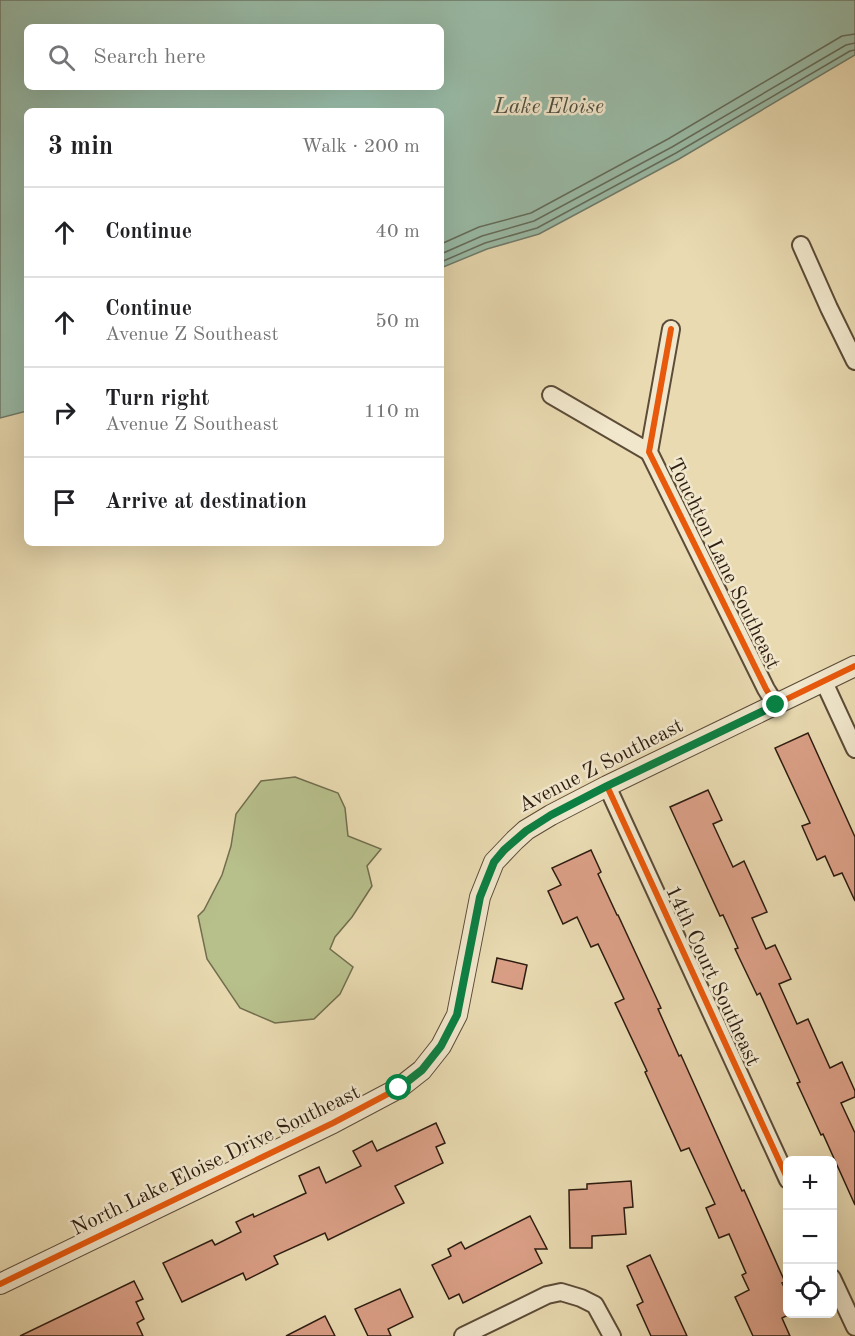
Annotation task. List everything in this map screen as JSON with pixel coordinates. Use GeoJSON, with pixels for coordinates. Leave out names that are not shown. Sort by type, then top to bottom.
{"type":"FeatureCollection","features":[{"type":"Feature","properties":{"kind":"street"},"geometry":{"type":"LineString","coordinates":[[801,245],[855,361]]}},
{"type":"Feature","properties":{"kind":"street","name":"Touchton Lane Southeast"},"geometry":{"type":"LineString","coordinates":[[671,329],[650,452],[766,689],[776,705]]}},
{"type":"Feature","properties":{"kind":"street"},"geometry":{"type":"LineString","coordinates":[[551,395],[650,452]]}},
{"type":"Feature","properties":{"kind":"street","name":"Avenue Z Southeast"},"geometry":{"type":"LineString","coordinates":[[462,987],[480,897],[494,862],[526,831],[551,815],[607,786],[855,666]]}},
{"type":"Feature","properties":{"kind":"street"},"geometry":{"type":"LineString","coordinates":[[824,682],[855,749]]}},
{"type":"Feature","properties":{"kind":"street","name":"14th Court Southeast"},"geometry":{"type":"LineString","coordinates":[[607,786],[783,1169]]}},
{"type":"Feature","properties":{"kind":"street","name":"North Lake Eloise Drive Southeast"},"geometry":{"type":"LineString","coordinates":[[0,1284],[399,1088],[422,1070],[441,1046],[457,1015],[462,987]]}},
{"type":"Feature","properties":{"kind":"street"},"geometry":{"type":"LineString","coordinates":[[837,1289],[855,1327]]}},
{"type":"Feature","properties":{"kind":"street"},"geometry":{"type":"LineString","coordinates":[[463,1336],[547,1296],[561,1292],[595,1305],[612,1336]]}},
{"type":"Feature","properties":{"kind":"shaded area"},"geometry":{"type":"Polygon","coordinates":[[[295,777],[338,793],[345,808],[348,836],[381,849],[367,866],[372,886],[352,917],[335,937],[330,949],[353,967],[340,994],[314,1019],[275,1023],[240,1008],[207,959],[198,916],[204,910],[222,875],[231,846],[236,814],[261,781],[295,777]]]}},
{"type":"Feature","properties":{"kind":"water","name":"Lake Eloise"},"geometry":{"type":"Polygon","coordinates":[[[0,0],[855,0],[855,55],[679,159],[539,234],[487,249],[444,267],[444,108],[24,108],[24,412],[0,418],[0,0]]]}},
{"type":"Feature","properties":{"kind":"building"},"geometry":{"type":"Polygon","coordinates":[[[808,733],[855,837],[855,901],[842,873],[834,876],[825,856],[817,860],[802,826],[810,823],[775,748],[808,733]]]}},
{"type":"Feature","properties":{"kind":"building"},"geometry":{"type":"Polygon","coordinates":[[[708,790],[722,820],[713,824],[733,867],[744,861],[767,912],[752,918],[766,949],[775,945],[791,979],[779,984],[797,1024],[808,1019],[830,1068],[842,1062],[855,1091],[855,1097],[841,1103],[855,1133],[855,1205],[837,1165],[837,1156],[833,1156],[823,1134],[821,1135],[760,993],[757,995],[735,949],[738,948],[723,915],[720,916],[670,807],[708,790]]]}},
{"type":"Feature","properties":{"kind":"building"},"geometry":{"type":"Polygon","coordinates":[[[591,850],[601,872],[598,874],[661,1008],[658,1009],[679,1056],[681,1055],[783,1278],[782,1318],[790,1336],[753,1336],[735,1297],[749,1290],[742,1275],[746,1273],[729,1234],[719,1238],[706,1208],[715,1204],[689,1148],[681,1151],[645,1072],[647,1071],[615,1003],[624,999],[598,944],[591,947],[577,917],[563,924],[548,891],[561,885],[552,868],[591,850]]]}},
{"type":"Feature","properties":{"kind":"building"},"geometry":{"type":"Polygon","coordinates":[[[497,958],[527,965],[522,989],[492,982],[497,958]]]}},
{"type":"Feature","properties":{"kind":"building"},"geometry":{"type":"Polygon","coordinates":[[[436,1123],[445,1143],[436,1147],[443,1163],[395,1186],[404,1203],[328,1240],[325,1233],[274,1256],[278,1264],[246,1280],[243,1273],[182,1302],[163,1263],[212,1240],[215,1245],[241,1232],[236,1222],[253,1214],[254,1217],[306,1193],[299,1176],[319,1167],[326,1183],[361,1166],[353,1151],[372,1141],[377,1151],[436,1123]]]}},
{"type":"Feature","properties":{"kind":"building"},"geometry":{"type":"Polygon","coordinates":[[[631,1181],[633,1207],[624,1208],[626,1234],[592,1236],[592,1248],[570,1248],[569,1190],[587,1189],[587,1184],[631,1181]]]}},
{"type":"Feature","properties":{"kind":"building"},"geometry":{"type":"Polygon","coordinates":[[[530,1216],[547,1249],[535,1249],[542,1263],[463,1303],[459,1294],[449,1299],[432,1265],[451,1256],[448,1249],[461,1242],[465,1249],[530,1216]]]}},
{"type":"Feature","properties":{"kind":"building"},"geometry":{"type":"Polygon","coordinates":[[[650,1255],[687,1336],[651,1336],[637,1305],[643,1302],[627,1266],[650,1255]]]}},
{"type":"Feature","properties":{"kind":"building"},"geometry":{"type":"Polygon","coordinates":[[[134,1281],[143,1299],[136,1302],[144,1319],[137,1323],[143,1336],[20,1336],[134,1281]]]}},
{"type":"Feature","properties":{"kind":"building"},"geometry":{"type":"Polygon","coordinates":[[[400,1289],[413,1317],[388,1329],[391,1336],[368,1336],[355,1309],[400,1289]]]}},
{"type":"Feature","properties":{"kind":"building"},"geometry":{"type":"Polygon","coordinates":[[[325,1316],[335,1336],[286,1336],[325,1316]]]}},
{"type":"Feature","properties":{"kind":"cycle path"},"geometry":{"type":"LineString","coordinates":[[671,329],[649,452],[776,705]]}},
{"type":"Feature","properties":{"kind":"cycle path"},"geometry":{"type":"LineString","coordinates":[[0,1284],[333,1123],[399,1088],[422,1070],[441,1046],[457,1015],[480,897],[494,862],[515,840],[526,830],[551,815],[607,786],[855,666]]}},
{"type":"Feature","properties":{"kind":"cycle path"},"geometry":{"type":"LineString","coordinates":[[607,786],[783,1169]]}},
{"type":"Feature","properties":{"kind":"route"},"geometry":{"type":"LineString","coordinates":[[399,1088],[422,1070],[441,1046],[457,1015],[480,897],[494,862],[504,850],[526,831],[551,815],[776,705]]}}]}
